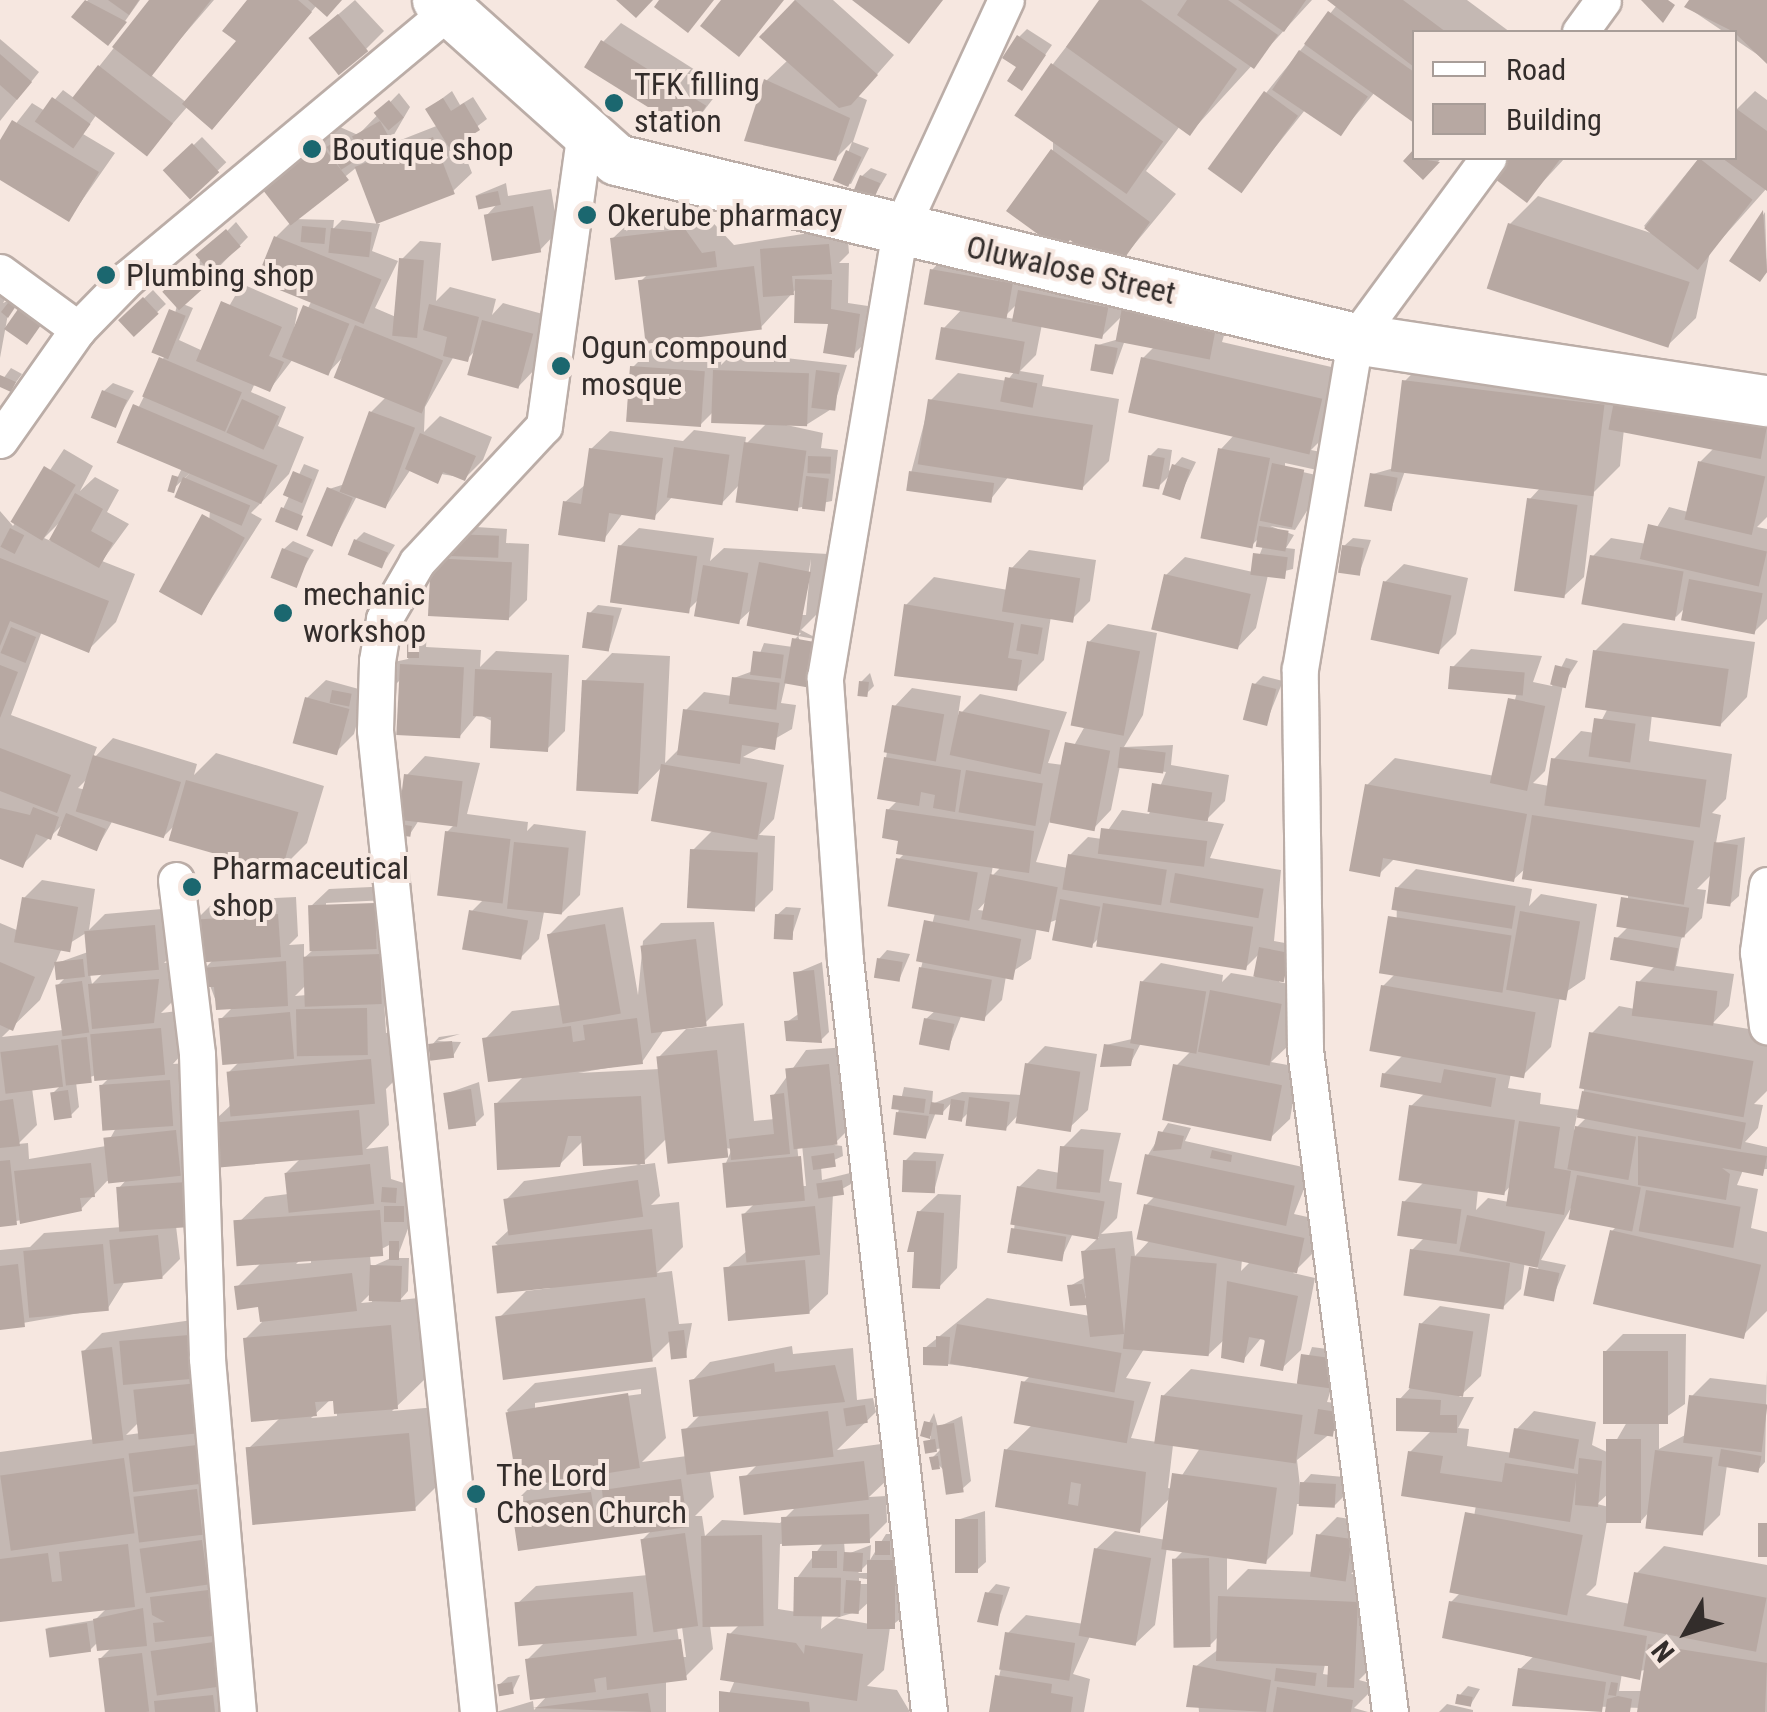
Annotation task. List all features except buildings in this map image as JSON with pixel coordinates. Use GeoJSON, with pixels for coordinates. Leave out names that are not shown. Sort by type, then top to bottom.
{"type":"FeatureCollection","features":[{"type":"Feature","properties":{"kind":"street"},"geometry":{"type":"LineString","coordinates":[[928,1712],[844,960],[825,678],[900,230],[1006,0]]}},
{"type":"Feature","properties":{"kind":"street"},"geometry":{"type":"LineString","coordinates":[[1581,30],[1603,0]]}},
{"type":"Feature","properties":{"kind":"street"},"geometry":{"type":"LineString","coordinates":[[0,440],[78,330],[442,7]]}},
{"type":"Feature","properties":{"kind":"street","name":"Oluwalose Street"},"geometry":{"type":"LineString","coordinates":[[442,7],[584,136],[617,160],[1356,338],[1767,401]]}},
{"type":"Feature","properties":{"kind":"street"},"geometry":{"type":"LineString","coordinates":[[478,1712],[375,730],[376,661],[384,620],[417,562],[544,426],[584,136]]}},
{"type":"Feature","properties":{"kind":"street"},"geometry":{"type":"LineString","coordinates":[[1390,1712],[1305,1048],[1300,669],[1356,338],[1487,160]]}},
{"type":"Feature","properties":{"kind":"street"},"geometry":{"type":"LineString","coordinates":[[0,272],[78,330]]}},
{"type":"Feature","properties":{"kind":"street"},"geometry":{"type":"LineString","coordinates":[[176,880],[197,1054],[207,1359],[238,1712]]}},
{"type":"Feature","properties":{"kind":"street"},"geometry":{"type":"LineString","coordinates":[[1767,885],[1758,952],[1767,1026]]}},
{"type":"Feature","properties":{"kind":"place","name":"TFK filling station"},"geometry":{"type":"Point","coordinates":[614,103]}},
{"type":"Feature","properties":{"kind":"place","name":"Boutique shop"},"geometry":{"type":"Point","coordinates":[312,149]}},
{"type":"Feature","properties":{"kind":"place","name":"Okerube pharmacy"},"geometry":{"type":"Point","coordinates":[587,215]}},
{"type":"Feature","properties":{"kind":"place","name":"Plumbing shop"},"geometry":{"type":"Point","coordinates":[106,275]}},
{"type":"Feature","properties":{"kind":"place","name":"Ogun compound mosque"},"geometry":{"type":"Point","coordinates":[561,366]}},
{"type":"Feature","properties":{"kind":"place","name":"mechanic workshop"},"geometry":{"type":"Point","coordinates":[283,613]}},
{"type":"Feature","properties":{"kind":"place","name":"Pharmaceutical shop"},"geometry":{"type":"Point","coordinates":[192,887]}},
{"type":"Feature","properties":{"kind":"place","name":"The Lord Chosen Church"},"geometry":{"type":"Point","coordinates":[476,1494]}}]}
